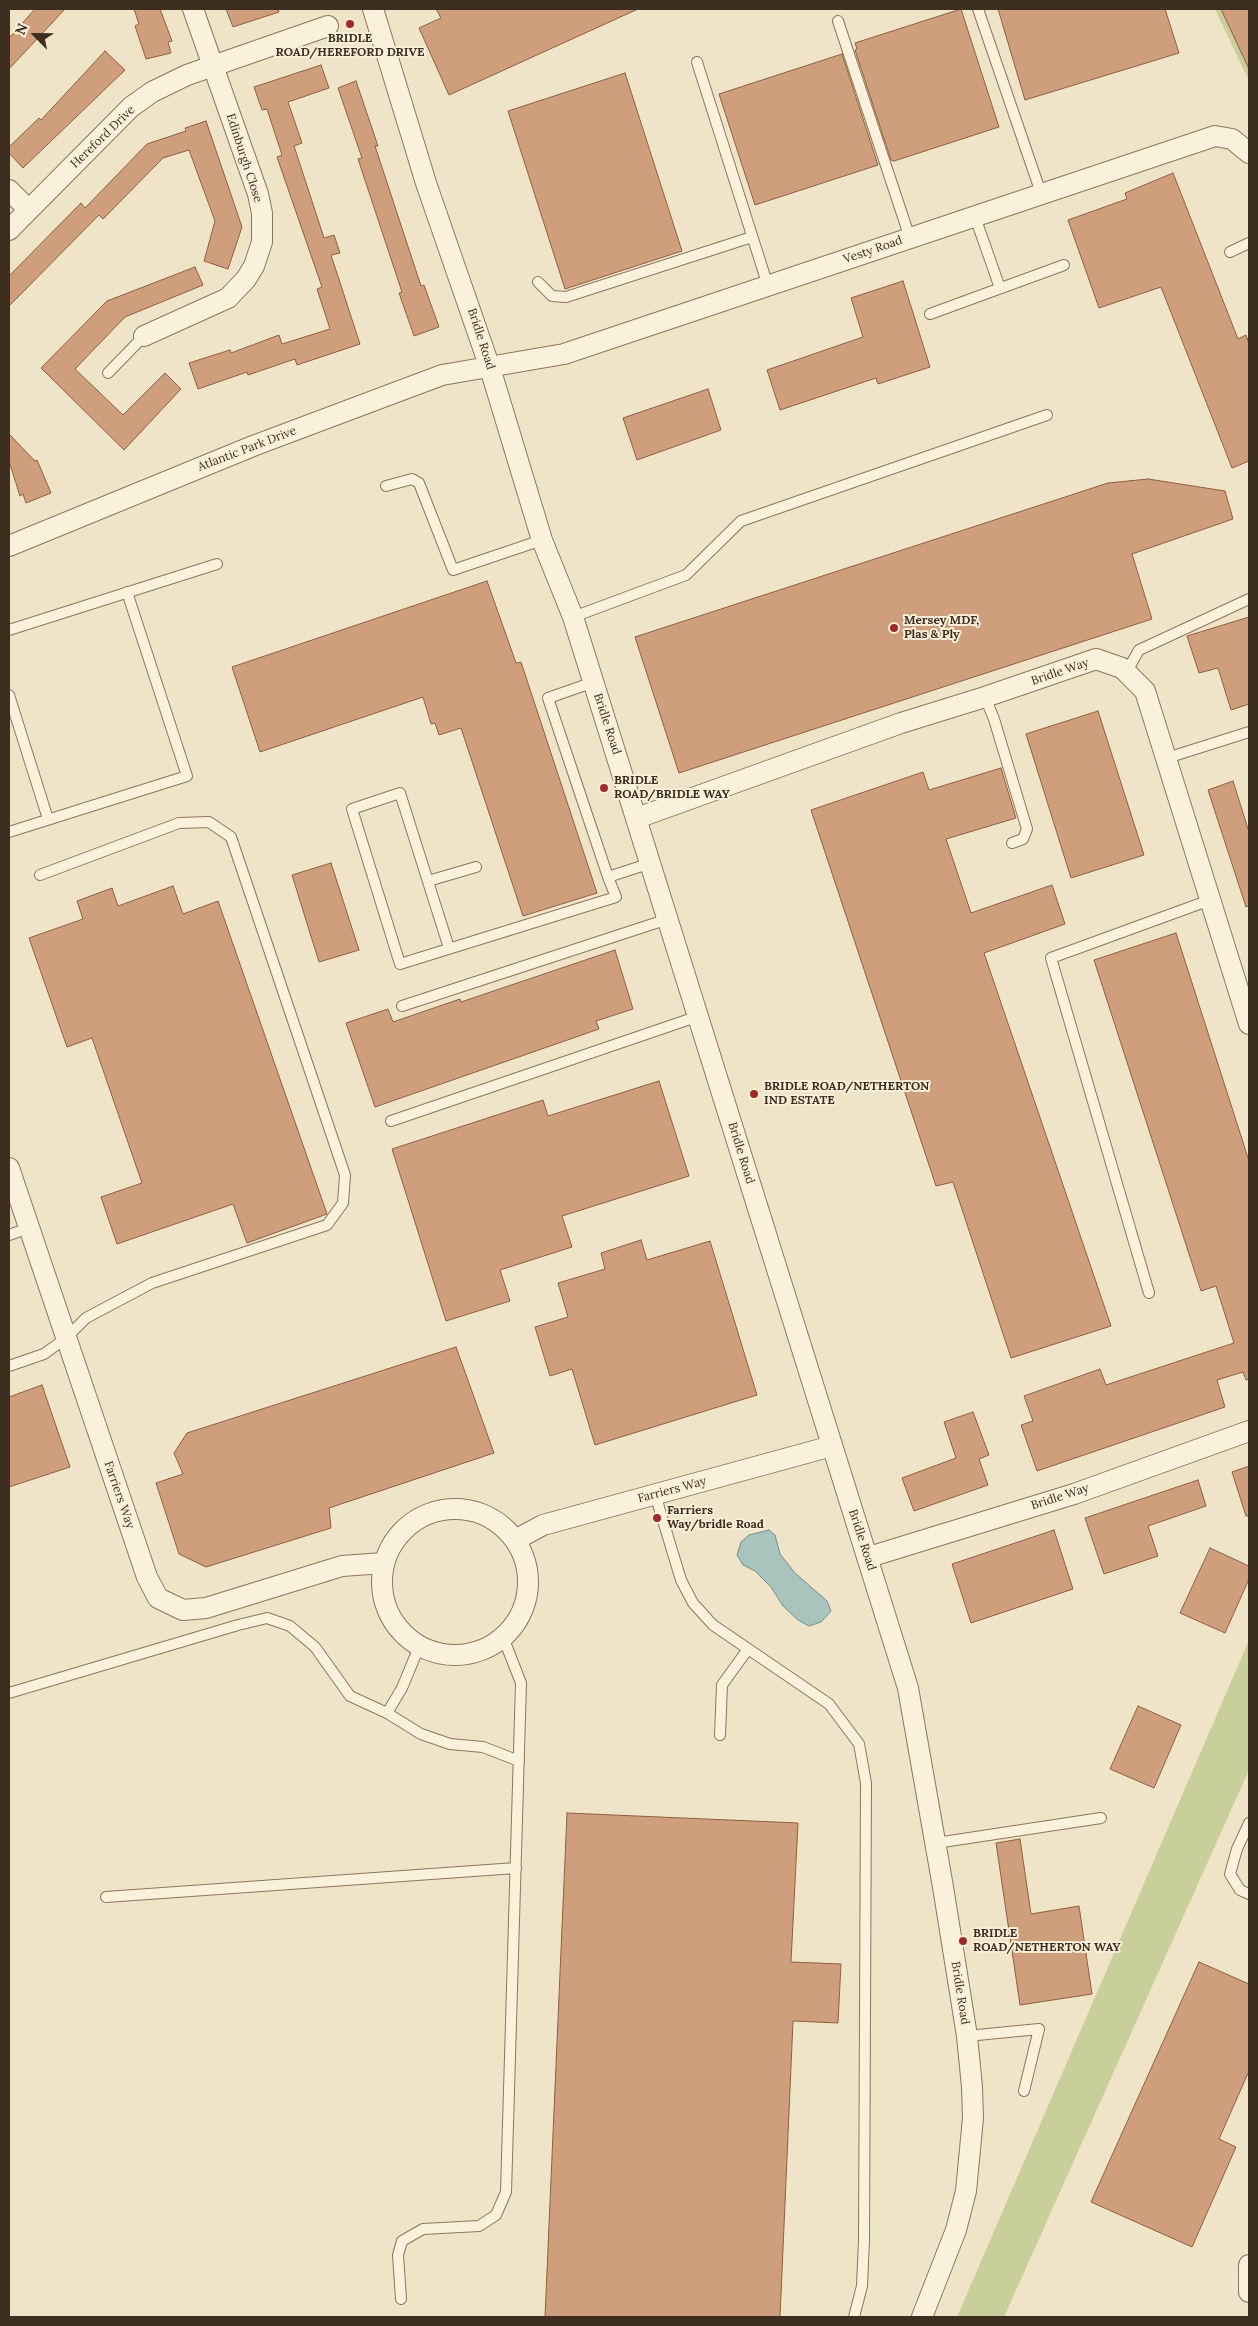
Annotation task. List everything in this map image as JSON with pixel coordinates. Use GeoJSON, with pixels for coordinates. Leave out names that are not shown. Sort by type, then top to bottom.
{"type":"FeatureCollection","features":[{"type":"Feature","properties":{"kind":"street"},"geometry":{"type":"LineString","coordinates":[[193,9],[213,66]]}},
{"type":"Feature","properties":{"kind":"street","name":"Bridle Road"},"geometry":{"type":"LineString","coordinates":[[373,9],[426,183],[490,368],[542,540],[573,617],[594,682],[908,1688],[936,1843],[967,2036],[972,2118],[966,2191],[956,2230],[922,2317]]}},
{"type":"Feature","properties":{"kind":"street","name":"Hereford Drive"},"geometry":{"type":"LineString","coordinates":[[9,230],[132,108],[167,84],[328,26]]}},
{"type":"Feature","properties":{"kind":"street","name":"Edinburgh Close"},"geometry":{"type":"LineString","coordinates":[[144,336],[228,298],[246,279],[254,266],[262,242],[262,214],[258,194],[213,66]]}},
{"type":"Feature","properties":{"kind":"street","name":"Vesty Road"},"geometry":{"type":"LineString","coordinates":[[490,368],[564,354],[910,238],[1042,196],[1215,136],[1232,139],[1249,153]]}},
{"type":"Feature","properties":{"kind":"street"},"geometry":{"type":"LineString","coordinates":[[9,190],[29,210]]}},
{"type":"Feature","properties":{"kind":"street","name":"Atlantic Park Drive"},"geometry":{"type":"LineString","coordinates":[[9,546],[253,446],[432,379],[490,368]]}},
{"type":"Feature","properties":{"kind":"street","name":"Bridle Way"},"geometry":{"type":"LineString","coordinates":[[637,818],[901,723],[1096,659],[1122,668],[1145,692],[1249,1024]]}},
{"type":"Feature","properties":{"kind":"street","name":"Farriers Way"},"geometry":{"type":"LineString","coordinates":[[9,1168],[147,1577],[158,1598],[183,1610],[206,1608],[342,1566],[384,1563]]}},
{"type":"Feature","properties":{"kind":"street","name":"Bridle Way"},"geometry":{"type":"LineString","coordinates":[[868,1557],[1074,1494],[1249,1431]]}},
{"type":"Feature","properties":{"kind":"street","name":"Farriers Way"},"geometry":{"type":"LineString","coordinates":[[515,1540],[543,1524],[832,1446]]}},
{"type":"Feature","properties":{"kind":"street"},"geometry":{"type":"LineString","coordinates":[[460,1508],[484,1514],[497,1522],[515,1540],[526,1564],[528,1584],[521,1613],[503,1638],[473,1654],[447,1656],[419,1647],[398,1629],[387,1612],[381,1585],[384,1563],[397,1536],[417,1518],[434,1511],[460,1508]]}},
{"type":"Feature","properties":{"kind":"street"},"geometry":{"type":"LineString","coordinates":[[1249,2265],[1249,2292]]}},
{"type":"Feature","properties":{"kind":"lane"},"geometry":{"type":"LineString","coordinates":[[978,9],[1042,196]]}},
{"type":"Feature","properties":{"kind":"lane"},"geometry":{"type":"LineString","coordinates":[[838,21],[910,238]]}},
{"type":"Feature","properties":{"kind":"lane"},"geometry":{"type":"LineString","coordinates":[[697,62],[768,286]]}},
{"type":"Feature","properties":{"kind":"lane"},"geometry":{"type":"LineString","coordinates":[[975,217],[1000,288]]}},
{"type":"Feature","properties":{"kind":"lane"},"geometry":{"type":"LineString","coordinates":[[538,282],[552,296],[566,297],[752,237]]}},
{"type":"Feature","properties":{"kind":"lane"},"geometry":{"type":"LineString","coordinates":[[1230,252],[1249,244]]}},
{"type":"Feature","properties":{"kind":"lane"},"geometry":{"type":"LineString","coordinates":[[930,314],[1064,266]]}},
{"type":"Feature","properties":{"kind":"lane"},"geometry":{"type":"LineString","coordinates":[[108,373],[144,336]]}},
{"type":"Feature","properties":{"kind":"lane"},"geometry":{"type":"LineString","coordinates":[[573,617],[686,575],[741,521],[1047,415]]}},
{"type":"Feature","properties":{"kind":"lane"},"geometry":{"type":"LineString","coordinates":[[386,486],[412,479],[419,483],[453,570],[542,540]]}},
{"type":"Feature","properties":{"kind":"lane"},"geometry":{"type":"LineString","coordinates":[[9,630],[217,564]]}},
{"type":"Feature","properties":{"kind":"lane"},"geometry":{"type":"LineString","coordinates":[[9,832],[187,776],[128,592]]}},
{"type":"Feature","properties":{"kind":"lane"},"geometry":{"type":"LineString","coordinates":[[1126,673],[1140,650],[1249,599]]}},
{"type":"Feature","properties":{"kind":"lane"},"geometry":{"type":"LineString","coordinates":[[449,948],[400,793],[352,810],[400,964],[616,897],[548,698],[594,682]]}},
{"type":"Feature","properties":{"kind":"lane"},"geometry":{"type":"LineString","coordinates":[[9,696],[48,819]]}},
{"type":"Feature","properties":{"kind":"lane"},"geometry":{"type":"LineString","coordinates":[[985,697],[994,719],[1026,829],[1023,839],[1012,843]]}},
{"type":"Feature","properties":{"kind":"lane"},"geometry":{"type":"LineString","coordinates":[[1167,758],[1249,732]]}},
{"type":"Feature","properties":{"kind":"lane"},"geometry":{"type":"LineString","coordinates":[[9,1366],[44,1354],[66,1338],[86,1318],[152,1283],[327,1225],[343,1203],[345,1175],[231,838],[209,822],[179,823],[40,875]]}},
{"type":"Feature","properties":{"kind":"lane"},"geometry":{"type":"LineString","coordinates":[[608,877],[651,863]]}},
{"type":"Feature","properties":{"kind":"lane"},"geometry":{"type":"LineString","coordinates":[[428,881],[476,866]]}},
{"type":"Feature","properties":{"kind":"lane"},"geometry":{"type":"LineString","coordinates":[[1149,1293],[1050,958],[1210,900]]}},
{"type":"Feature","properties":{"kind":"lane"},"geometry":{"type":"LineString","coordinates":[[402,1006],[668,919]]}},
{"type":"Feature","properties":{"kind":"lane"},"geometry":{"type":"LineString","coordinates":[[391,1121],[699,1016]]}},
{"type":"Feature","properties":{"kind":"lane"},"geometry":{"type":"LineString","coordinates":[[9,1235],[29,1228]]}},
{"type":"Feature","properties":{"kind":"lane"},"geometry":{"type":"LineString","coordinates":[[655,1494],[682,1580],[693,1602],[713,1625],[829,1704],[859,1744],[866,1782],[864,2240],[862,2286],[854,2317]]}},
{"type":"Feature","properties":{"kind":"lane"},"geometry":{"type":"LineString","coordinates":[[9,1693],[220,1630],[267,1618],[290,1626],[315,1648],[350,1696],[387,1713],[421,1734],[450,1744],[483,1747],[519,1761]]}},
{"type":"Feature","properties":{"kind":"lane"},"geometry":{"type":"LineString","coordinates":[[401,2299],[398,2255],[402,2241],[423,2228],[479,2226],[496,2215],[506,2192],[520,1683],[503,1638]]}},
{"type":"Feature","properties":{"kind":"lane"},"geometry":{"type":"LineString","coordinates":[[387,1713],[402,1688],[419,1647]]}},
{"type":"Feature","properties":{"kind":"lane"},"geometry":{"type":"LineString","coordinates":[[720,1735],[722,1685],[748,1649]]}},
{"type":"Feature","properties":{"kind":"lane"},"geometry":{"type":"LineString","coordinates":[[936,1843],[1101,1818]]}},
{"type":"Feature","properties":{"kind":"lane"},"geometry":{"type":"LineString","coordinates":[[1249,1823],[1237,1849],[1230,1874],[1240,1890],[1249,1894]]}},
{"type":"Feature","properties":{"kind":"lane"},"geometry":{"type":"LineString","coordinates":[[106,1898],[516,1868]]}},
{"type":"Feature","properties":{"kind":"lane"},"geometry":{"type":"LineString","coordinates":[[967,2036],[1039,2029],[1024,2091]]}},
{"type":"Feature","properties":{"kind":"green space"},"geometry":{"type":"Polygon","coordinates":[[[1215,9],[1249,9],[1249,81],[1215,9]]]}},
{"type":"Feature","properties":{"kind":"green space"},"geometry":{"type":"Polygon","coordinates":[[[1249,1640],[1249,1770],[1004,2317],[957,2317],[1249,1640]]]}},
{"type":"Feature","properties":{"kind":"water"},"geometry":{"type":"Polygon","coordinates":[[[769,1530],[775,1535],[780,1554],[795,1573],[827,1601],[831,1611],[821,1622],[809,1626],[798,1620],[783,1606],[771,1587],[755,1571],[743,1565],[737,1555],[741,1542],[749,1535],[769,1530]]]}},
{"type":"Feature","properties":{"kind":"building"},"geometry":{"type":"Polygon","coordinates":[[[35,9],[65,9],[9,69],[9,38],[35,9]]]}},
{"type":"Feature","properties":{"kind":"building"},"geometry":{"type":"Polygon","coordinates":[[[134,9],[160,9],[172,41],[168,42],[171,53],[146,59],[135,26],[139,24],[134,9]]]}},
{"type":"Feature","properties":{"kind":"building"},"geometry":{"type":"Polygon","coordinates":[[[226,9],[278,9],[279,12],[233,27],[226,9]]]}},
{"type":"Feature","properties":{"kind":"building"},"geometry":{"type":"Polygon","coordinates":[[[436,9],[638,9],[449,95],[419,28],[441,18],[436,9]]]}},
{"type":"Feature","properties":{"kind":"building"},"geometry":{"type":"Polygon","coordinates":[[[961,9],[999,127],[894,161],[891,160],[855,50],[857,49],[855,43],[961,9]]]}},
{"type":"Feature","properties":{"kind":"building"},"geometry":{"type":"Polygon","coordinates":[[[998,9],[1165,9],[1179,53],[1025,100],[998,9]]]}},
{"type":"Feature","properties":{"kind":"building"},"geometry":{"type":"Polygon","coordinates":[[[1221,9],[1249,9],[1249,69],[1221,9]]]}},
{"type":"Feature","properties":{"kind":"building"},"geometry":{"type":"Polygon","coordinates":[[[105,51],[125,70],[23,168],[9,153],[9,147],[39,118],[41,120],[105,51]]]}},
{"type":"Feature","properties":{"kind":"building"},"geometry":{"type":"Polygon","coordinates":[[[842,54],[878,165],[755,205],[719,94],[842,54]]]}},
{"type":"Feature","properties":{"kind":"building"},"geometry":{"type":"Polygon","coordinates":[[[321,65],[329,88],[288,102],[302,143],[294,146],[324,238],[334,235],[340,253],[331,255],[360,344],[297,365],[295,359],[248,375],[247,372],[198,389],[189,363],[230,350],[231,353],[279,335],[282,344],[330,329],[317,289],[322,287],[277,157],[282,155],[267,109],[262,110],[254,87],[321,65]]]}},
{"type":"Feature","properties":{"kind":"building"},"geometry":{"type":"Polygon","coordinates":[[[625,73],[682,251],[565,289],[508,111],[625,73]]]}},
{"type":"Feature","properties":{"kind":"building"},"geometry":{"type":"Polygon","coordinates":[[[356,81],[378,146],[375,146],[421,286],[424,285],[439,327],[414,336],[399,293],[402,292],[358,159],[362,158],[338,88],[356,81]]]}},
{"type":"Feature","properties":{"kind":"building"},"geometry":{"type":"Polygon","coordinates":[[[206,121],[242,227],[228,269],[204,261],[215,221],[189,150],[163,158],[103,219],[99,215],[9,306],[9,276],[81,203],[85,208],[147,144],[186,131],[185,128],[206,121]]]}},
{"type":"Feature","properties":{"kind":"building"},"geometry":{"type":"Polygon","coordinates":[[[1173,173],[1238,339],[1246,335],[1249,344],[1249,461],[1232,468],[1161,287],[1099,308],[1068,220],[1127,199],[1125,193],[1173,173]]]}},
{"type":"Feature","properties":{"kind":"building"},"geometry":{"type":"Polygon","coordinates":[[[195,267],[203,285],[125,317],[75,369],[123,415],[165,373],[181,389],[124,450],[41,368],[107,301],[195,267]]]}},
{"type":"Feature","properties":{"kind":"building"},"geometry":{"type":"Polygon","coordinates":[[[903,281],[930,367],[878,384],[876,378],[780,410],[767,370],[863,337],[851,298],[903,281]]]}},
{"type":"Feature","properties":{"kind":"building"},"geometry":{"type":"Polygon","coordinates":[[[708,389],[721,430],[637,460],[623,418],[708,389]]]}},
{"type":"Feature","properties":{"kind":"building"},"geometry":{"type":"Polygon","coordinates":[[[9,434],[35,461],[37,460],[51,493],[26,503],[23,494],[20,496],[9,461],[9,434]]]}},
{"type":"Feature","properties":{"kind":"building","name":"Mersey MDF, Plas & Ply"},"geometry":{"type":"Polygon","coordinates":[[[1148,479],[1225,491],[1233,519],[1132,554],[1152,619],[679,773],[635,637],[1108,483],[1148,479]]]}},
{"type":"Feature","properties":{"kind":"building"},"geometry":{"type":"Polygon","coordinates":[[[487,581],[516,663],[521,662],[597,893],[523,916],[461,728],[439,735],[435,723],[431,724],[423,697],[260,752],[232,667],[487,581]]]}},
{"type":"Feature","properties":{"kind":"building"},"geometry":{"type":"Polygon","coordinates":[[[1249,617],[1249,704],[1231,710],[1218,668],[1199,673],[1187,636],[1249,617]]]}},
{"type":"Feature","properties":{"kind":"building"},"geometry":{"type":"Polygon","coordinates":[[[1098,711],[1144,855],[1071,878],[1026,734],[1098,711]]]}},
{"type":"Feature","properties":{"kind":"building"},"geometry":{"type":"Polygon","coordinates":[[[1001,768],[1016,818],[946,839],[971,913],[1052,885],[1065,924],[984,953],[1111,1326],[1011,1358],[953,1182],[936,1186],[811,810],[923,772],[929,790],[1001,768]]]}},
{"type":"Feature","properties":{"kind":"building"},"geometry":{"type":"Polygon","coordinates":[[[1233,781],[1249,832],[1249,906],[1246,907],[1208,790],[1233,781]]]}},
{"type":"Feature","properties":{"kind":"building"},"geometry":{"type":"Polygon","coordinates":[[[331,863],[359,950],[319,962],[292,875],[331,863]]]}},
{"type":"Feature","properties":{"kind":"building"},"geometry":{"type":"Polygon","coordinates":[[[173,886],[183,914],[218,901],[327,1214],[247,1243],[233,1204],[117,1244],[101,1197],[142,1183],[92,1038],[67,1047],[29,938],[83,919],[77,901],[112,888],[118,906],[173,886]]]}},
{"type":"Feature","properties":{"kind":"building"},"geometry":{"type":"Polygon","coordinates":[[[1176,933],[1249,1161],[1249,1379],[1246,1380],[1243,1372],[1217,1380],[1225,1407],[1037,1471],[1021,1425],[1033,1421],[1024,1396],[1100,1369],[1106,1385],[1234,1343],[1216,1286],[1201,1291],[1094,960],[1176,933]]]}},
{"type":"Feature","properties":{"kind":"building"},"geometry":{"type":"Polygon","coordinates":[[[615,950],[633,1009],[596,1021],[599,1029],[375,1107],[346,1023],[388,1009],[393,1022],[460,999],[461,1002],[615,950]]]}},
{"type":"Feature","properties":{"kind":"building"},"geometry":{"type":"Polygon","coordinates":[[[659,1081],[689,1176],[562,1216],[572,1247],[500,1270],[510,1301],[446,1321],[392,1149],[543,1100],[548,1116],[659,1081]]]}},
{"type":"Feature","properties":{"kind":"building"},"geometry":{"type":"Polygon","coordinates":[[[641,1240],[647,1260],[710,1241],[757,1395],[595,1445],[572,1369],[550,1376],[535,1327],[568,1317],[558,1283],[605,1269],[601,1253],[641,1240]]]}},
{"type":"Feature","properties":{"kind":"building"},"geometry":{"type":"Polygon","coordinates":[[[456,1347],[494,1453],[329,1508],[331,1528],[206,1567],[179,1554],[156,1483],[183,1474],[174,1453],[187,1433],[456,1347]]]}},
{"type":"Feature","properties":{"kind":"building"},"geometry":{"type":"Polygon","coordinates":[[[42,1385],[70,1467],[9,1487],[9,1397],[42,1385]]]}},
{"type":"Feature","properties":{"kind":"building"},"geometry":{"type":"Polygon","coordinates":[[[973,1412],[989,1455],[979,1459],[988,1485],[914,1511],[902,1478],[956,1458],[944,1422],[973,1412]]]}},
{"type":"Feature","properties":{"kind":"building"},"geometry":{"type":"Polygon","coordinates":[[[1249,1466],[1249,1516],[1246,1516],[1232,1472],[1249,1466]]]}},
{"type":"Feature","properties":{"kind":"building"},"geometry":{"type":"Polygon","coordinates":[[[1198,1480],[1206,1506],[1148,1526],[1158,1556],[1104,1574],[1085,1518],[1198,1480]]]}},
{"type":"Feature","properties":{"kind":"building"},"geometry":{"type":"Polygon","coordinates":[[[1054,1530],[1073,1589],[971,1623],[952,1564],[1054,1530]]]}},
{"type":"Feature","properties":{"kind":"building"},"geometry":{"type":"Polygon","coordinates":[[[1210,1548],[1249,1566],[1249,1579],[1225,1633],[1180,1613],[1210,1548]]]}},
{"type":"Feature","properties":{"kind":"building"},"geometry":{"type":"Polygon","coordinates":[[[1138,1706],[1181,1725],[1154,1788],[1110,1769],[1138,1706]]]}},
{"type":"Feature","properties":{"kind":"building"},"geometry":{"type":"Polygon","coordinates":[[[567,1813],[798,1823],[791,1962],[841,1964],[838,2023],[793,2021],[780,2317],[545,2317],[567,1813]]]}},
{"type":"Feature","properties":{"kind":"building"},"geometry":{"type":"Polygon","coordinates":[[[1020,1839],[1031,1914],[1079,1906],[1092,1994],[1020,2005],[996,1843],[1020,1839]]]}},
{"type":"Feature","properties":{"kind":"building"},"geometry":{"type":"Polygon","coordinates":[[[1199,1962],[1249,1984],[1249,2071],[1219,2139],[1236,2147],[1192,2247],[1091,2202],[1199,1962]]]}},
{"type":"Feature","properties":{"kind":"place","name":"BRIDLE ROAD/HEREFORD DRIVE"},"geometry":{"type":"Point","coordinates":[350,24]}},
{"type":"Feature","properties":{"kind":"place","name":"Mersey MDF, Plas & Ply"},"geometry":{"type":"Point","coordinates":[894,628]}},
{"type":"Feature","properties":{"kind":"place","name":"BRIDLE ROAD/BRIDLE WAY"},"geometry":{"type":"Point","coordinates":[604,788]}},
{"type":"Feature","properties":{"kind":"place","name":"BRIDLE ROAD/NETHERTON IND ESTATE"},"geometry":{"type":"Point","coordinates":[754,1094]}},
{"type":"Feature","properties":{"kind":"place","name":"Farriers Way/bridle Road"},"geometry":{"type":"Point","coordinates":[657,1518]}},
{"type":"Feature","properties":{"kind":"place","name":"BRIDLE ROAD/NETHERTON WAY"},"geometry":{"type":"Point","coordinates":[963,1941]}}]}
